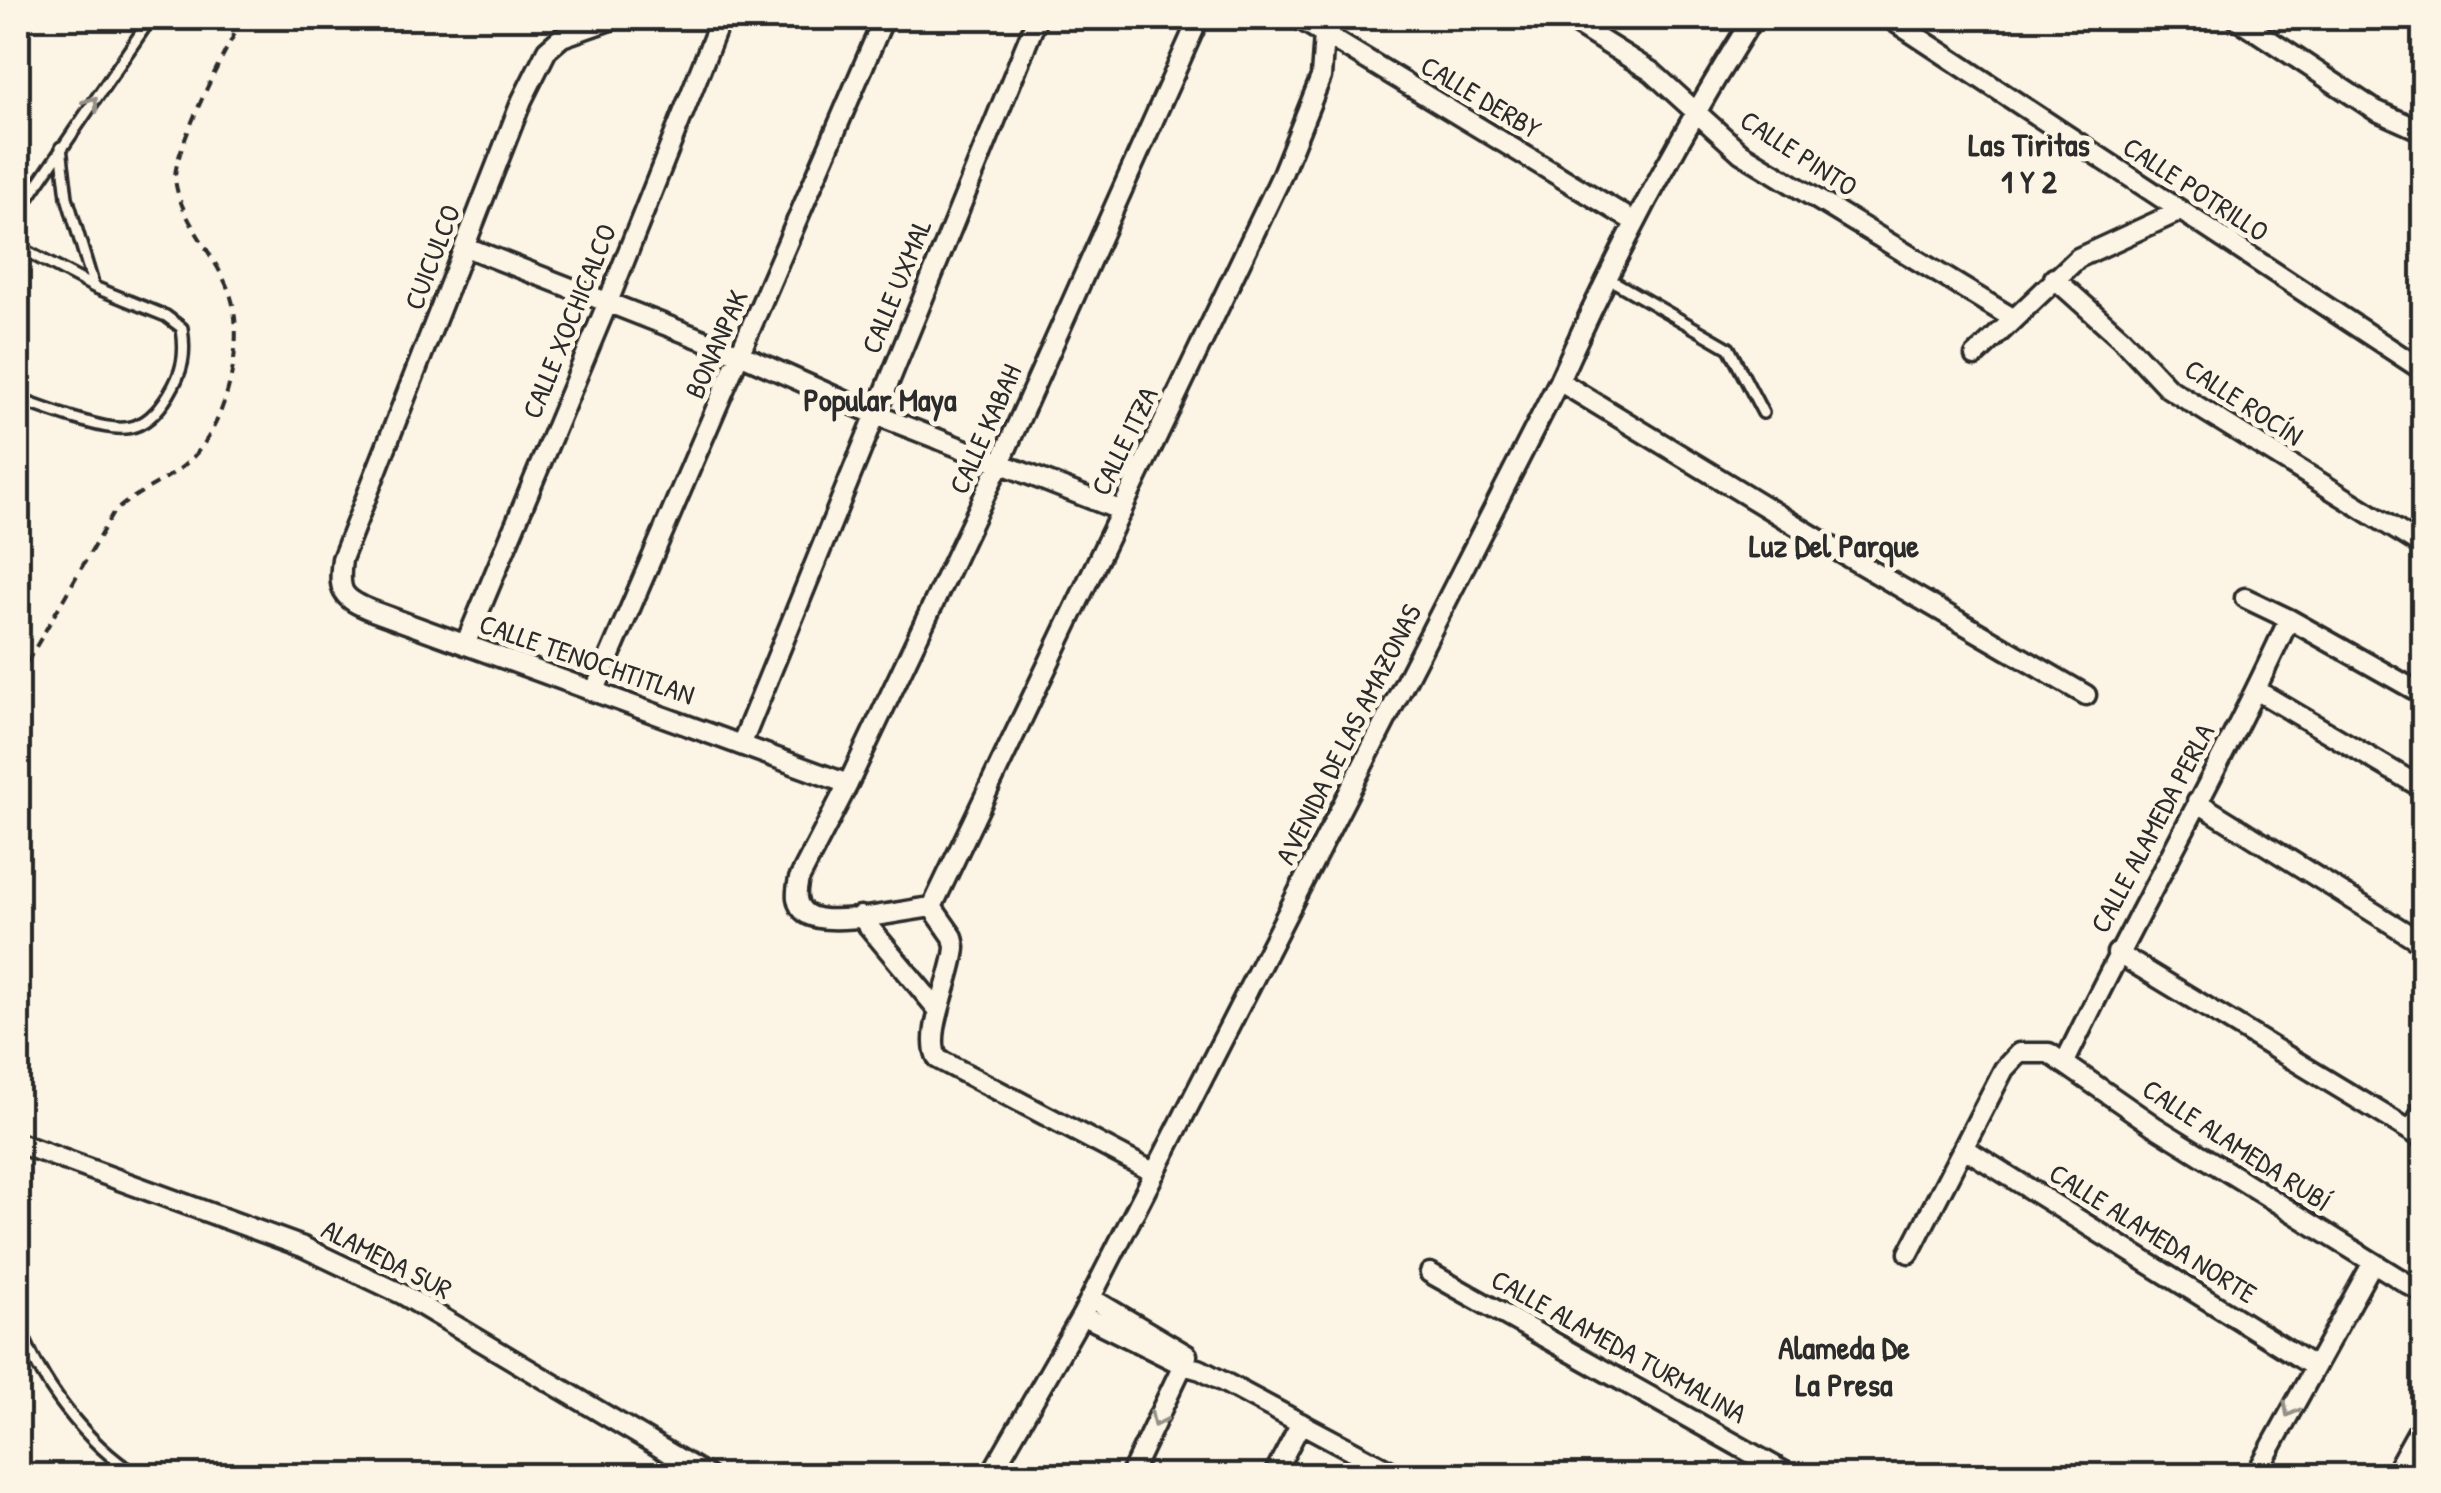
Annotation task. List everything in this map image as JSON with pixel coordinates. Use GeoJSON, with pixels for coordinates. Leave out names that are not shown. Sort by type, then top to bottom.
{"type":"FeatureCollection","features":[{"type":"Feature","properties":{"kind":"street","name":"CUICULCO"},"geometry":{"type":"LineString","coordinates":[[342,558],[522,100],[548,50],[562,37],[616,18]]}},
{"type":"Feature","properties":{"kind":"street","name":"CALLE XOCHICALCO"},"geometry":{"type":"LineString","coordinates":[[464,645],[722,18]]}},
{"type":"Feature","properties":{"kind":"street","name":"BONANPAK"},"geometry":{"type":"LineString","coordinates":[[595,690],[742,356],[884,18]]}},
{"type":"Feature","properties":{"kind":"street","name":"CALLE UXMAL"},"geometry":{"type":"LineString","coordinates":[[742,743],[1037,18]]}},
{"type":"Feature","properties":{"kind":"street","name":"CALLE KABAH"},"geometry":{"type":"LineString","coordinates":[[860,916],[817,918],[806,913],[796,895],[808,857],[848,784],[1000,463],[1199,18]]}},
{"type":"Feature","properties":{"kind":"street","name":"CALLE DERBY"},"geometry":{"type":"LineString","coordinates":[[1298,18],[1636,222]]}},
{"type":"Feature","properties":{"kind":"street","name":"CALLE PINTO"},"geometry":{"type":"LineString","coordinates":[[1566,18],[1652,72],[1741,153],[2014,319]]}},
{"type":"Feature","properties":{"kind":"street","name":"AVENIDA DE LAS AMAZONAS"},"geometry":{"type":"LineString","coordinates":[[990,1476],[1156,1173],[1559,381],[1606,277],[1694,112],[1754,18]]}},
{"type":"Feature","properties":{"kind":"street","name":"CALLE POTRILLO"},"geometry":{"type":"LineString","coordinates":[[1889,18],[2424,371]]}},
{"type":"Feature","properties":{"kind":"street"},"geometry":{"type":"LineString","coordinates":[[2236,18],[2375,110],[2424,132]]}},
{"type":"Feature","properties":{"kind":"street","name":"CALLE ITZA"},"geometry":{"type":"LineString","coordinates":[[932,906],[1280,179],[1321,76],[1324,34]]}},
{"type":"Feature","properties":{"kind":"street"},"geometry":{"type":"LineString","coordinates":[[1976,356],[2078,258],[2180,211]]}},
{"type":"Feature","properties":{"kind":"street"},"geometry":{"type":"LineString","coordinates":[[466,247],[1122,511]]}},
{"type":"Feature","properties":{"kind":"street","name":"CALLE ROCÍN"},"geometry":{"type":"LineString","coordinates":[[2054,278],[2121,338],[2168,388],[2424,547]]}},
{"type":"Feature","properties":{"kind":"street"},"geometry":{"type":"LineString","coordinates":[[1559,381],[2086,696]]}},
{"type":"Feature","properties":{"kind":"street","name":"CALLE TENOCHTITLAN"},"geometry":{"type":"LineString","coordinates":[[342,558],[339,584],[352,603],[848,784]]}},
{"type":"Feature","properties":{"kind":"street"},"geometry":{"type":"LineString","coordinates":[[2245,598],[2424,696]]}},
{"type":"Feature","properties":{"kind":"street","name":"CALLE ALAMEDA PERLA"},"geometry":{"type":"LineString","coordinates":[[2064,1064],[2289,619]]}},
{"type":"Feature","properties":{"kind":"street"},"geometry":{"type":"LineString","coordinates":[[2256,690],[2424,790]]}},
{"type":"Feature","properties":{"kind":"street"},"geometry":{"type":"LineString","coordinates":[[2197,802],[2424,944]]}},
{"type":"Feature","properties":{"kind":"street"},"geometry":{"type":"LineString","coordinates":[[860,916],[932,906],[953,937],[955,946],[939,1011],[934,1052],[938,1060],[1156,1173]]}},
{"type":"Feature","properties":{"kind":"street"},"geometry":{"type":"LineString","coordinates":[[860,916],[939,1011]]}},
{"type":"Feature","properties":{"kind":"street"},"geometry":{"type":"LineString","coordinates":[[2118,953],[2417,1135],[2424,1108]]}},
{"type":"Feature","properties":{"kind":"street","name":"CALLE ALAMEDA RUBÍ"},"geometry":{"type":"LineString","coordinates":[[1964,1148],[2004,1069],[2019,1053],[2049,1054],[2154,1126],[2424,1294]]}},
{"type":"Feature","properties":{"kind":"street","name":"ALAMEDA SUR"},"geometry":{"type":"LineString","coordinates":[[18,1143],[303,1247],[402,1294],[708,1476]]}},
{"type":"Feature","properties":{"kind":"street"},"geometry":{"type":"LineString","coordinates":[[1909,1253],[1964,1148]]}},
{"type":"Feature","properties":{"kind":"street","name":"CALLE ALAMEDA NORTE"},"geometry":{"type":"LineString","coordinates":[[1964,1148],[2313,1366]]}},
{"type":"Feature","properties":{"kind":"street"},"geometry":{"type":"LineString","coordinates":[[2255,1476],[2372,1264]]}},
{"type":"Feature","properties":{"kind":"street","name":"CALLE ALAMEDA TURMALINA"},"geometry":{"type":"LineString","coordinates":[[1430,1273],[1783,1473]]}},
{"type":"Feature","properties":{"kind":"street"},"geometry":{"type":"LineString","coordinates":[[1086,1307],[1400,1476]]}},
{"type":"Feature","properties":{"kind":"street"},"geometry":{"type":"LineString","coordinates":[[1130,1476],[1190,1363]]}},
{"type":"Feature","properties":{"kind":"street"},"geometry":{"type":"LineString","coordinates":[[2393,1476],[2424,1420]]}},
{"type":"Feature","properties":{"kind":"street"},"geometry":{"type":"LineString","coordinates":[[1273,1476],[1300,1423]]}},
{"type":"Feature","properties":{"kind":"lane"},"geometry":{"type":"LineString","coordinates":[[18,212],[151,18]]}},
{"type":"Feature","properties":{"kind":"lane"},"geometry":{"type":"LineString","coordinates":[[60,147],[67,196],[94,287]]}},
{"type":"Feature","properties":{"kind":"lane"},"geometry":{"type":"LineString","coordinates":[[18,247],[94,287],[166,316],[182,328],[186,354],[181,374],[158,411],[140,426],[114,430],[18,399]]}},
{"type":"Feature","properties":{"kind":"lane"},"geometry":{"type":"LineString","coordinates":[[1606,277],[1728,348],[1763,413]]}},
{"type":"Feature","properties":{"kind":"lane"},"geometry":{"type":"LineString","coordinates":[[18,1322],[28,1352],[51,1388],[90,1436],[138,1476]]}},
{"type":"Feature","properties":{"kind":"district","name":"Las Tiritas 1 Y 2"},"geometry":{"type":"Point","coordinates":[2029,164]}},
{"type":"Feature","properties":{"kind":"district","name":"Popular Maya"},"geometry":{"type":"Point","coordinates":[880,400]}},
{"type":"Feature","properties":{"kind":"district","name":"Luz Del Parque"},"geometry":{"type":"Point","coordinates":[1834,546]}},
{"type":"Feature","properties":{"kind":"district","name":"Alameda De La Presa"},"geometry":{"type":"Point","coordinates":[1844,1366]}}]}
